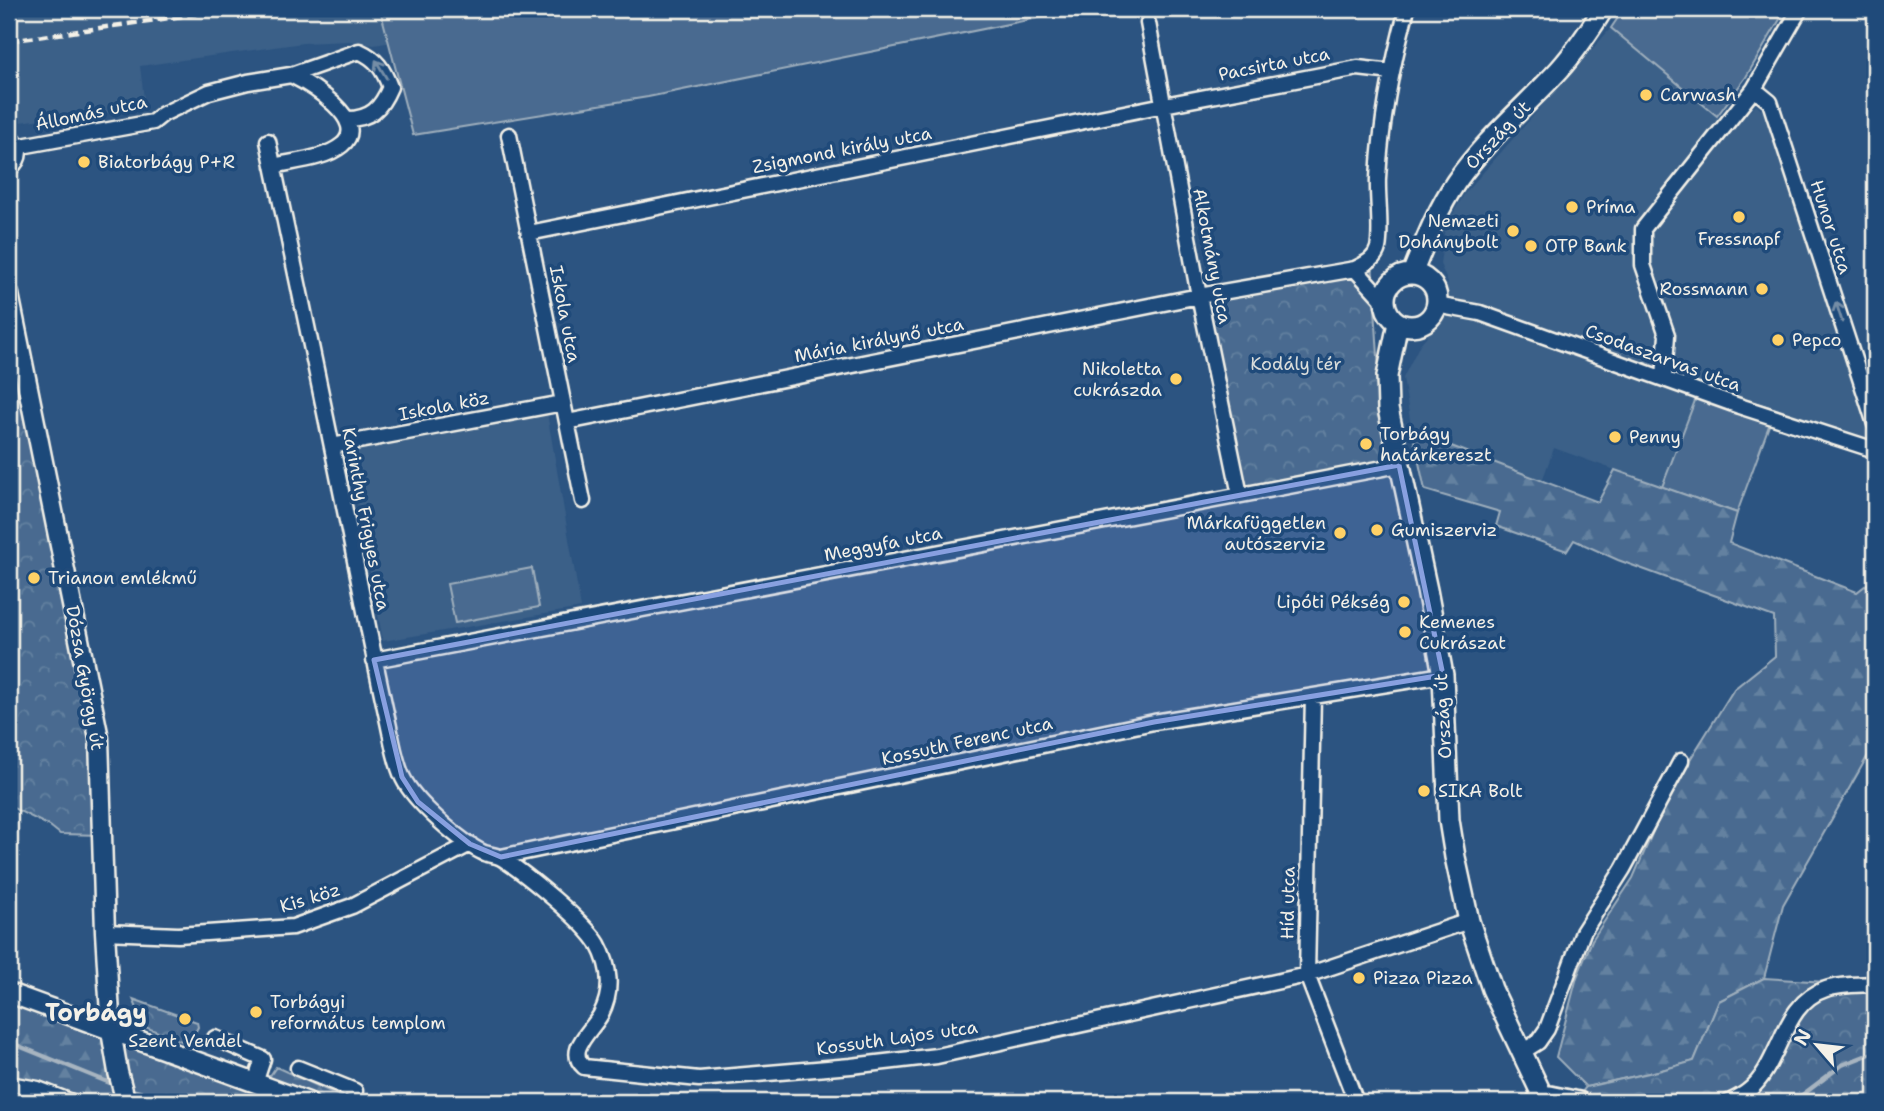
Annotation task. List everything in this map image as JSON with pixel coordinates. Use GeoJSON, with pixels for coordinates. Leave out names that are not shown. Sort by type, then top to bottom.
{"type":"FeatureCollection","features":[{"type":"Feature","properties":{"kind":"main road","name":"Ország út"},"geometry":{"type":"LineString","coordinates":[[1412,274],[1440,207],[1458,179],[1560,68],[1586,36],[1603,9]]}},
{"type":"Feature","properties":{"kind":"main road"},"geometry":{"type":"LineString","coordinates":[[1412,274],[1428,280],[1437,296],[1436,305],[1427,320],[1419,325],[1407,326],[1398,323],[1387,312],[1385,302],[1389,285],[1403,275],[1412,274]]}},
{"type":"Feature","properties":{"kind":"main road","name":"Ország út"},"geometry":{"type":"LineString","coordinates":[[1398,323],[1387,376],[1388,409],[1443,675],[1449,820],[1469,921],[1492,989],[1522,1052],[1540,1100]]}},
{"type":"Feature","properties":{"kind":"main road"},"geometry":{"type":"LineString","coordinates":[[1540,1100],[1556,1096],[1579,1102]]}},
{"type":"Feature","properties":{"kind":"street"},"geometry":{"type":"LineString","coordinates":[[1385,302],[1355,270],[1372,260],[1378,248],[1377,180],[1392,72],[1407,9]]}},
{"type":"Feature","properties":{"kind":"street"},"geometry":{"type":"LineString","coordinates":[[1664,378],[1667,335],[1643,265],[1643,229],[1754,89],[1800,9]]}},
{"type":"Feature","properties":{"kind":"street","name":"Alkotmány utca"},"geometry":{"type":"LineString","coordinates":[[1148,23],[1199,296],[1240,495]]}},
{"type":"Feature","properties":{"kind":"street","name":"Állomás utca"},"geometry":{"type":"LineString","coordinates":[[13,143],[153,122],[163,114],[209,92],[291,75],[359,51],[380,65],[390,87],[378,110],[362,119],[347,119]]}},
{"type":"Feature","properties":{"kind":"street","name":"Pacsirta utca"},"geometry":{"type":"LineString","coordinates":[[1164,105],[1358,68],[1392,72]]}},
{"type":"Feature","properties":{"kind":"street"},"geometry":{"type":"LineString","coordinates":[[273,166],[331,151],[341,146],[349,134],[347,119],[335,105],[305,82],[291,75]]}},
{"type":"Feature","properties":{"kind":"street","name":"Hunor utca"},"geometry":{"type":"LineString","coordinates":[[1754,89],[1770,102],[1875,424]]}},
{"type":"Feature","properties":{"kind":"street","name":"Zsigmond király utca"},"geometry":{"type":"LineString","coordinates":[[529,233],[1164,105]]}},
{"type":"Feature","properties":{"kind":"street","name":"Iskola utca"},"geometry":{"type":"LineString","coordinates":[[509,135],[583,501]]}},
{"type":"Feature","properties":{"kind":"street","name":"Karinthy Frigyes utca"},"geometry":{"type":"LineString","coordinates":[[268,141],[374,660],[402,777],[418,802],[483,853],[501,857]]}},
{"type":"Feature","properties":{"kind":"street"},"geometry":{"type":"LineString","coordinates":[[9,166],[17,155],[13,143]]}},
{"type":"Feature","properties":{"kind":"street","name":"Mária királynő utca"},"geometry":{"type":"LineString","coordinates":[[567,422],[1199,296],[1355,270]]}},
{"type":"Feature","properties":{"kind":"street","name":"Dózsa György út"},"geometry":{"type":"LineString","coordinates":[[9,294],[17,371],[99,738],[111,1031],[125,1101]]}},
{"type":"Feature","properties":{"kind":"street","name":"Csodaszarvas utca"},"geometry":{"type":"LineString","coordinates":[[1436,305],[1480,313],[1778,419],[1875,450]]}},
{"type":"Feature","properties":{"kind":"street","name":"Iskola köz"},"geometry":{"type":"LineString","coordinates":[[332,446],[563,403]]}},
{"type":"Feature","properties":{"kind":"street","name":"Meggyfa utca"},"geometry":{"type":"LineString","coordinates":[[374,660],[1399,466]]}},
{"type":"Feature","properties":{"kind":"street","name":"Kossuth Ferenc utca"},"geometry":{"type":"LineString","coordinates":[[501,857],[1142,725],[1443,675]]}},
{"type":"Feature","properties":{"kind":"street","name":"Híd utca"},"geometry":{"type":"LineString","coordinates":[[1313,696],[1307,975],[1356,1102]]}},
{"type":"Feature","properties":{"kind":"street"},"geometry":{"type":"LineString","coordinates":[[1522,1052],[1538,1042],[1547,1029],[1583,932],[1623,869],[1681,761]]}},
{"type":"Feature","properties":{"kind":"street","name":"Kis köz"},"geometry":{"type":"LineString","coordinates":[[105,932],[178,935],[293,927],[352,906],[470,844]]}},
{"type":"Feature","properties":{"kind":"street","name":"Kossuth Lajos utca"},"geometry":{"type":"LineString","coordinates":[[501,857],[573,917],[596,940],[607,962],[608,992],[601,1014],[580,1044],[576,1054],[578,1062],[592,1069],[699,1079],[851,1066],[937,1055],[1307,975],[1469,921]]}},
{"type":"Feature","properties":{"kind":"street"},"geometry":{"type":"LineString","coordinates":[[1729,1102],[1749,1091],[1767,1067],[1795,1013],[1808,998],[1826,988],[1875,984]]}},
{"type":"Feature","properties":{"kind":"street"},"geometry":{"type":"LineString","coordinates":[[9,993],[308,1102]]}},
{"type":"Feature","properties":{"kind":"street"},"geometry":{"type":"LineString","coordinates":[[215,1038],[262,1059],[255,1083]]}},
{"type":"Feature","properties":{"kind":"street"},"geometry":{"type":"LineString","coordinates":[[298,1068],[355,1091]]}},
{"type":"Feature","properties":{"kind":"street"},"geometry":{"type":"LineString","coordinates":[[9,1084],[38,1089],[72,1102]]}},
{"type":"Feature","properties":{"kind":"highlighted area"},"geometry":{"type":"Polygon","coordinates":[[[1399,465],[1443,675],[1154,722],[501,857],[470,844],[418,802],[402,777],[374,660],[1399,465]]]}},
{"type":"Feature","properties":{"kind":"shaded area"},"geometry":{"type":"Polygon","coordinates":[[[9,9],[614,9],[572,12],[374,45],[349,41],[303,43],[140,66],[145,107],[77,118],[76,114],[20,122],[15,84],[9,84],[9,9]]]}},
{"type":"Feature","properties":{"kind":"shaded area"},"geometry":{"type":"Polygon","coordinates":[[[1611,28],[1732,129],[1756,105],[1765,113],[1872,440],[1701,385],[1662,487],[1554,448],[1542,481],[1412,431],[1403,378],[1420,344],[1438,323],[1448,283],[1440,264],[1445,227],[1465,193],[1611,28]]]}},
{"type":"Feature","properties":{"kind":"shaded area"},"geometry":{"type":"Polygon","coordinates":[[[547,413],[581,608],[383,641],[347,449],[547,413]]]}},
{"type":"Feature","properties":{"kind":"green space"},"geometry":{"type":"Polygon","coordinates":[[[380,9],[1082,9],[648,97],[413,135],[380,9]]]}},
{"type":"Feature","properties":{"kind":"green space"},"geometry":{"type":"Polygon","coordinates":[[[1624,9],[1786,9],[1746,77],[1717,116],[1611,28],[1624,9]]]}},
{"type":"Feature","properties":{"kind":"green space","name":"Kodály tér"},"geometry":{"type":"Polygon","coordinates":[[[1372,260],[1379,372],[1399,465],[1240,495],[1199,296],[1372,260]]]}},
{"type":"Feature","properties":{"kind":"green space"},"geometry":{"type":"Polygon","coordinates":[[[25,370],[99,738],[102,835],[60,834],[50,826],[9,806],[9,372],[25,370]]]}},
{"type":"Feature","properties":{"kind":"green space"},"geometry":{"type":"Polygon","coordinates":[[[1701,385],[1775,409],[1737,513],[1662,487],[1701,385]]]}},
{"type":"Feature","properties":{"kind":"green space"},"geometry":{"type":"Polygon","coordinates":[[[1412,431],[1598,502],[1615,470],[1737,513],[1729,543],[1857,592],[1875,578],[1875,743],[1783,905],[1764,978],[1719,1001],[1694,1061],[1586,1087],[1556,1057],[1577,977],[1592,940],[1633,878],[1671,790],[1734,689],[1775,656],[1774,617],[1618,560],[1574,540],[1567,551],[1496,526],[1500,512],[1425,490],[1412,431]]]}},
{"type":"Feature","properties":{"kind":"green space"},"geometry":{"type":"Polygon","coordinates":[[[532,568],[539,607],[455,623],[447,584],[532,568]]]}},
{"type":"Feature","properties":{"kind":"green space"},"geometry":{"type":"Polygon","coordinates":[[[1764,978],[1875,985],[1875,1102],[1574,1102],[1586,1087],[1694,1061],[1719,1001],[1764,978]]]}},
{"type":"Feature","properties":{"kind":"green space"},"geometry":{"type":"Polygon","coordinates":[[[133,999],[197,1022],[198,1027],[189,1044],[145,1027],[133,999]]]}},
{"type":"Feature","properties":{"kind":"green space"},"geometry":{"type":"Polygon","coordinates":[[[9,1000],[113,1042],[118,1102],[67,1102],[9,1088],[9,1000]]]}},
{"type":"Feature","properties":{"kind":"green space"},"geometry":{"type":"Polygon","coordinates":[[[111,1031],[294,1102],[126,1102],[111,1031]]]}},
{"type":"Feature","properties":{"kind":"green space"},"geometry":{"type":"Polygon","coordinates":[[[276,1067],[342,1097],[340,1102],[315,1102],[267,1080],[276,1067]]]}},
{"type":"Feature","properties":{"kind":"waterway"},"geometry":{"type":"LineString","coordinates":[[9,1042],[115,1085]]}},
{"type":"Feature","properties":{"kind":"waterway"},"geometry":{"type":"LineString","coordinates":[[1793,1102],[1842,1065],[1875,1052]]}},
{"type":"Feature","properties":{"kind":"waterway"},"geometry":{"type":"LineString","coordinates":[[127,1089],[179,1102]]}},
{"type":"Feature","properties":{"kind":"railway"},"geometry":{"type":"LineString","coordinates":[[9,41],[232,9]]}},
{"type":"Feature","properties":{"kind":"place","name":"Carwash"},"geometry":{"type":"Point","coordinates":[1646,95]}},
{"type":"Feature","properties":{"kind":"place","name":"Biatorbágy P+R"},"geometry":{"type":"Point","coordinates":[84,162]}},
{"type":"Feature","properties":{"kind":"place","name":"Príma"},"geometry":{"type":"Point","coordinates":[1572,207]}},
{"type":"Feature","properties":{"kind":"place","name":"Fressnapf"},"geometry":{"type":"Point","coordinates":[1739,217]}},
{"type":"Feature","properties":{"kind":"place","name":"Nemzeti Dohánybolt"},"geometry":{"type":"Point","coordinates":[1513,231]}},
{"type":"Feature","properties":{"kind":"place","name":"OTP Bank"},"geometry":{"type":"Point","coordinates":[1531,246]}},
{"type":"Feature","properties":{"kind":"place","name":"Rossmann"},"geometry":{"type":"Point","coordinates":[1762,289]}},
{"type":"Feature","properties":{"kind":"place","name":"Pepco"},"geometry":{"type":"Point","coordinates":[1778,340]}},
{"type":"Feature","properties":{"kind":"place","name":"Nikoletta cukrászda"},"geometry":{"type":"Point","coordinates":[1176,379]}},
{"type":"Feature","properties":{"kind":"place","name":"Penny"},"geometry":{"type":"Point","coordinates":[1615,437]}},
{"type":"Feature","properties":{"kind":"place","name":"Torbágy határkereszt"},"geometry":{"type":"Point","coordinates":[1366,444]}},
{"type":"Feature","properties":{"kind":"place","name":"Gumiszerviz"},"geometry":{"type":"Point","coordinates":[1377,530]}},
{"type":"Feature","properties":{"kind":"place","name":"Márkafüggetlen autószerviz"},"geometry":{"type":"Point","coordinates":[1340,533]}},
{"type":"Feature","properties":{"kind":"place","name":"Trianon emlékmű"},"geometry":{"type":"Point","coordinates":[34,578]}},
{"type":"Feature","properties":{"kind":"place","name":"Lipóti Pékség"},"geometry":{"type":"Point","coordinates":[1404,602]}},
{"type":"Feature","properties":{"kind":"place","name":"Kemenes Cukrászat"},"geometry":{"type":"Point","coordinates":[1405,632]}},
{"type":"Feature","properties":{"kind":"place","name":"SIKA Bolt"},"geometry":{"type":"Point","coordinates":[1424,791]}},
{"type":"Feature","properties":{"kind":"place","name":"Pizza Pizza"},"geometry":{"type":"Point","coordinates":[1359,978]}},
{"type":"Feature","properties":{"kind":"place","name":"Torbágyi református templom"},"geometry":{"type":"Point","coordinates":[256,1012]}},
{"type":"Feature","properties":{"kind":"place","name":"Szent Vendel"},"geometry":{"type":"Point","coordinates":[185,1019]}},
{"type":"Feature","properties":{"kind":"district","name":"Torbágy"},"geometry":{"type":"Point","coordinates":[96,1013]}}]}
